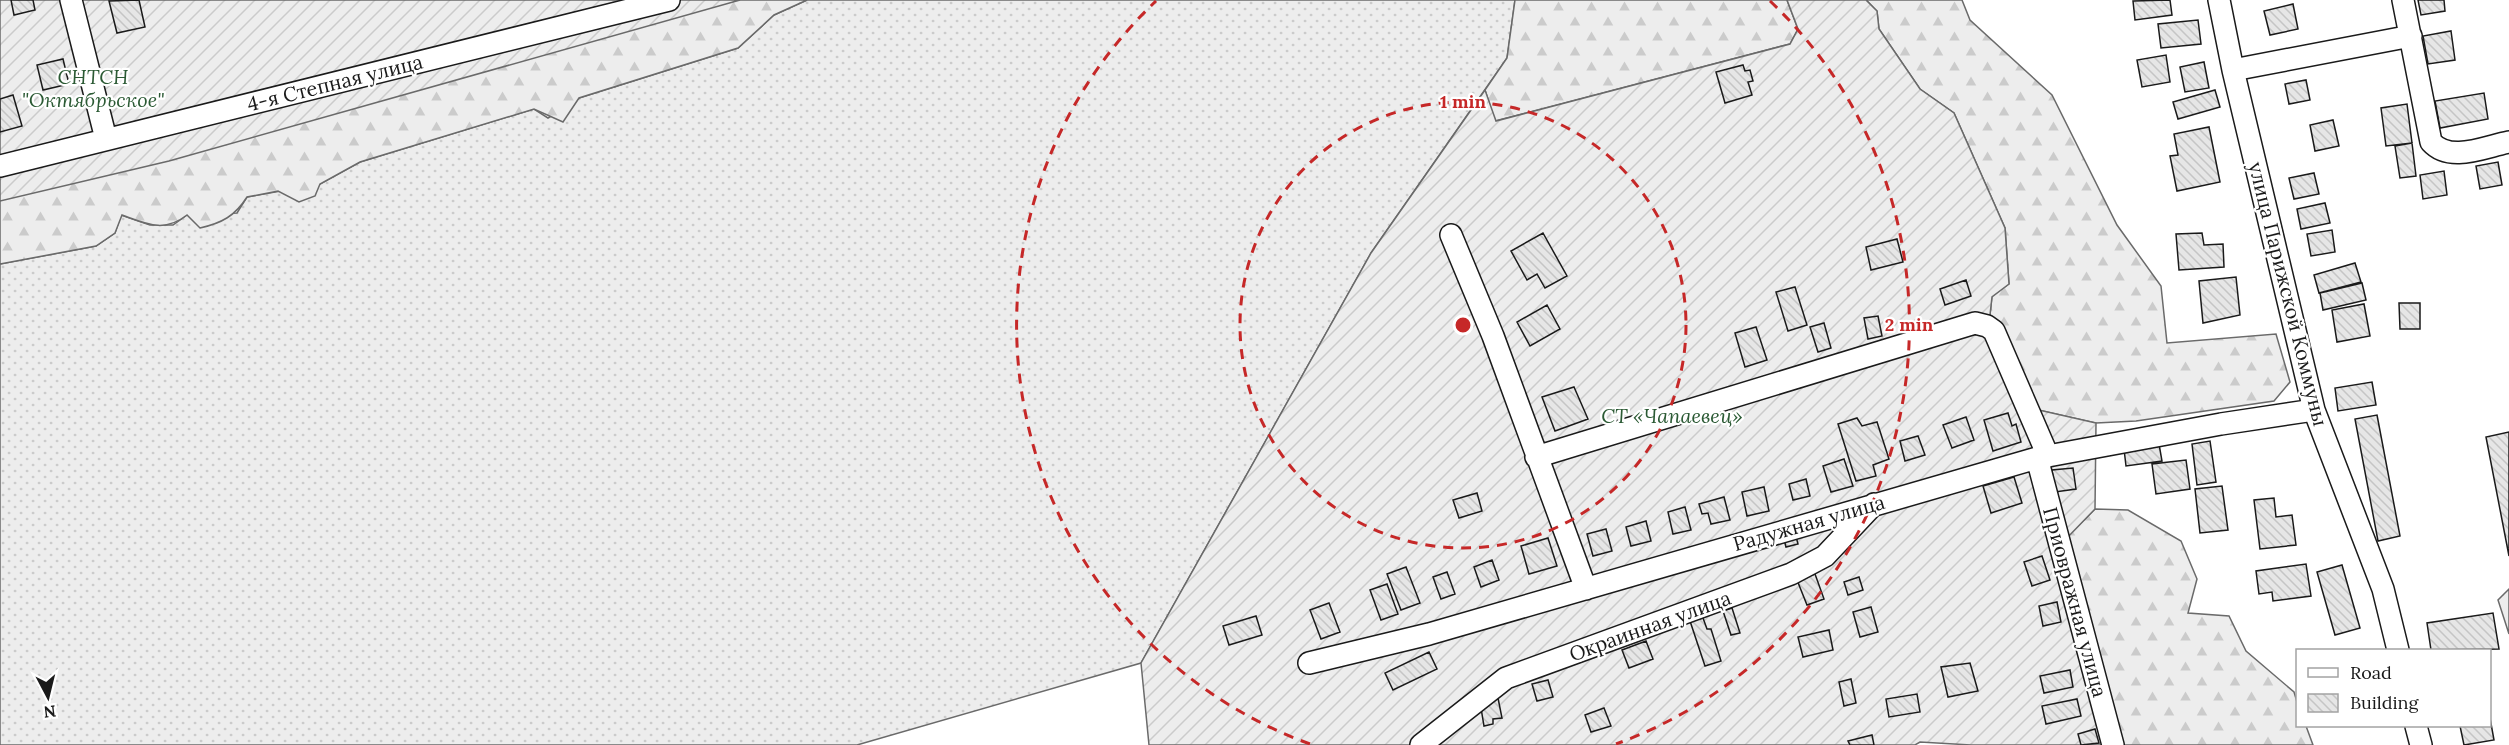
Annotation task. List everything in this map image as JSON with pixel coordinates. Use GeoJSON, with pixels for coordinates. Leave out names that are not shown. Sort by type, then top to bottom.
{"type":"FeatureCollection","features":[{"type":"Feature","properties":{"kind":"street"},"geometry":{"type":"LineString","coordinates":[[71,0],[106,139]]}},
{"type":"Feature","properties":{"kind":"street","name":"4-я Степная улица"},"geometry":{"type":"LineString","coordinates":[[0,166],[669,0]]}},
{"type":"Feature","properties":{"kind":"street","name":"улица Парижской Коммуны"},"geometry":{"type":"LineString","coordinates":[[2219,0],[2233,70],[2314,410],[2383,589],[2398,649]]}},
{"type":"Feature","properties":{"kind":"street"},"geometry":{"type":"LineString","coordinates":[[2403,0],[2431,142],[2439,150],[2451,154],[2509,142]]}},
{"type":"Feature","properties":{"kind":"street"},"geometry":{"type":"LineString","coordinates":[[2233,70],[2411,36]]}},
{"type":"Feature","properties":{"kind":"street"},"geometry":{"type":"LineString","coordinates":[[1451,235],[1493,336],[1586,589]]}},
{"type":"Feature","properties":{"kind":"street","name":"Приовражная улица"},"geometry":{"type":"LineString","coordinates":[[1536,457],[1975,323],[1994,331],[2043,457],[2113,745]]}},
{"type":"Feature","properties":{"kind":"street","name":"Радужная улица"},"geometry":{"type":"LineString","coordinates":[[1309,663],[1429,634],[2043,457],[2314,410]]}},
{"type":"Feature","properties":{"kind":"street","name":"Окраинная улица"},"geometry":{"type":"LineString","coordinates":[[1421,745],[1506,678],[1791,574],[1825,555],[1875,504]]}},
{"type":"Feature","properties":{"kind":"street"},"geometry":{"type":"LineString","coordinates":[[2416,727],[2421,745]]}},
{"type":"Feature","properties":{"kind":"green space","name":"СНТСН \"Октябрьское\""},"geometry":{"type":"Polygon","coordinates":[[[0,0],[740,0],[169,161],[0,201],[0,0]]]}},
{"type":"Feature","properties":{"kind":"green space"},"geometry":{"type":"Polygon","coordinates":[[[737,0],[807,0],[774,15],[738,48],[579,98],[563,122],[534,109],[360,162],[320,184],[315,196],[299,202],[278,191],[247,197],[227,218],[200,228],[187,215],[171,224],[155,225],[122,215],[115,233],[96,246],[0,264],[0,178],[737,0]]]}},
{"type":"Feature","properties":{"kind":"green space"},"geometry":{"type":"Polygon","coordinates":[[[807,0],[1515,0],[1507,58],[1371,253],[1141,663],[857,745],[0,745],[0,264],[96,246],[115,233],[121,215],[150,225],[173,225],[187,215],[237,213],[247,197],[320,184],[360,162],[534,109],[548,118],[579,98],[738,48],[774,15],[807,0]]]}},
{"type":"Feature","properties":{"kind":"green space"},"geometry":{"type":"Polygon","coordinates":[[[1515,0],[1787,0],[1798,29],[1790,44],[1495,121],[1485,90],[1507,58],[1515,0]]]}},
{"type":"Feature","properties":{"kind":"green space","name":"СТ «Чапаевец»"},"geometry":{"type":"Polygon","coordinates":[[[1787,0],[1866,0],[1877,11],[1879,29],[1920,89],[1954,113],[2005,228],[2009,284],[1992,297],[1990,315],[2030,408],[2096,423],[2095,509],[2066,539],[2123,745],[1971,745],[1920,742],[1915,745],[1149,745],[1141,663],[1371,253],[1485,90],[1496,121],[1790,44],[1798,29],[1787,0]]]}},
{"type":"Feature","properties":{"kind":"green space"},"geometry":{"type":"Polygon","coordinates":[[[1866,0],[1962,0],[1970,20],[2052,95],[2117,225],[2161,286],[2167,343],[2276,334],[2290,382],[2274,401],[2136,421],[2096,423],[2030,408],[1990,315],[1992,296],[2009,284],[2005,228],[1954,113],[1920,89],[1879,29],[1877,11],[1866,0]]]}},
{"type":"Feature","properties":{"kind":"green space"},"geometry":{"type":"Polygon","coordinates":[[[2095,509],[2128,510],[2181,541],[2197,579],[2188,613],[2229,616],[2246,651],[2294,692],[2296,727],[2306,727],[2313,745],[2123,745],[2066,538],[2095,509]]]}},
{"type":"Feature","properties":{"kind":"green space"},"geometry":{"type":"Polygon","coordinates":[[[2509,589],[2509,634],[2498,600],[2509,589]]]}},
{"type":"Feature","properties":{"kind":"building"},"geometry":{"type":"Polygon","coordinates":[[[11,0],[33,0],[35,10],[14,15],[11,0]]]}},
{"type":"Feature","properties":{"kind":"building"},"geometry":{"type":"Polygon","coordinates":[[[139,0],[145,27],[117,33],[109,1],[139,0]]]}},
{"type":"Feature","properties":{"kind":"building"},"geometry":{"type":"Polygon","coordinates":[[[2170,0],[2172,15],[2135,20],[2133,1],[2170,0]]]}},
{"type":"Feature","properties":{"kind":"building"},"geometry":{"type":"Polygon","coordinates":[[[2418,0],[2444,0],[2445,11],[2421,15],[2418,0]]]}},
{"type":"Feature","properties":{"kind":"building"},"geometry":{"type":"Polygon","coordinates":[[[2293,4],[2298,29],[2270,35],[2264,11],[2293,4]]]}},
{"type":"Feature","properties":{"kind":"building"},"geometry":{"type":"Polygon","coordinates":[[[2198,20],[2201,44],[2161,48],[2158,24],[2198,20]]]}},
{"type":"Feature","properties":{"kind":"building"},"geometry":{"type":"Polygon","coordinates":[[[2451,31],[2455,60],[2428,64],[2423,36],[2451,31]]]}},
{"type":"Feature","properties":{"kind":"building"},"geometry":{"type":"Polygon","coordinates":[[[2166,55],[2170,82],[2142,87],[2137,60],[2166,55]]]}},
{"type":"Feature","properties":{"kind":"building"},"geometry":{"type":"Polygon","coordinates":[[[63,59],[69,84],[43,90],[37,65],[63,59]]]}},
{"type":"Feature","properties":{"kind":"building"},"geometry":{"type":"Polygon","coordinates":[[[2204,62],[2209,88],[2185,92],[2180,67],[2204,62]]]}},
{"type":"Feature","properties":{"kind":"building"},"geometry":{"type":"Polygon","coordinates":[[[1743,65],[1745,71],[1750,70],[1753,81],[1748,82],[1752,95],[1725,103],[1716,72],[1743,65]]]}},
{"type":"Feature","properties":{"kind":"building"},"geometry":{"type":"Polygon","coordinates":[[[2306,80],[2310,100],[2289,104],[2285,84],[2306,80]]]}},
{"type":"Feature","properties":{"kind":"building"},"geometry":{"type":"Polygon","coordinates":[[[2215,90],[2220,107],[2178,119],[2173,102],[2215,90]]]}},
{"type":"Feature","properties":{"kind":"building"},"geometry":{"type":"Polygon","coordinates":[[[2484,93],[2488,119],[2440,128],[2435,101],[2484,93]]]}},
{"type":"Feature","properties":{"kind":"building"},"geometry":{"type":"Polygon","coordinates":[[[13,95],[22,126],[0,132],[0,99],[13,95]]]}},
{"type":"Feature","properties":{"kind":"building"},"geometry":{"type":"Polygon","coordinates":[[[2407,104],[2412,143],[2386,146],[2381,108],[2407,104]]]}},
{"type":"Feature","properties":{"kind":"building"},"geometry":{"type":"Polygon","coordinates":[[[2333,120],[2339,146],[2315,151],[2310,125],[2333,120]]]}},
{"type":"Feature","properties":{"kind":"building"},"geometry":{"type":"Polygon","coordinates":[[[2209,127],[2220,182],[2177,191],[2170,156],[2178,155],[2174,134],[2209,127]]]}},
{"type":"Feature","properties":{"kind":"building"},"geometry":{"type":"Polygon","coordinates":[[[2412,143],[2416,176],[2400,178],[2395,146],[2412,143]]]}},
{"type":"Feature","properties":{"kind":"building"},"geometry":{"type":"Polygon","coordinates":[[[2498,162],[2502,185],[2480,189],[2476,166],[2498,162]]]}},
{"type":"Feature","properties":{"kind":"building"},"geometry":{"type":"Polygon","coordinates":[[[2444,171],[2447,195],[2423,199],[2420,175],[2444,171]]]}},
{"type":"Feature","properties":{"kind":"building"},"geometry":{"type":"Polygon","coordinates":[[[2314,173],[2319,194],[2294,199],[2289,178],[2314,173]]]}},
{"type":"Feature","properties":{"kind":"building"},"geometry":{"type":"Polygon","coordinates":[[[2325,203],[2330,223],[2301,229],[2297,209],[2325,203]]]}},
{"type":"Feature","properties":{"kind":"building"},"geometry":{"type":"Polygon","coordinates":[[[2332,230],[2335,252],[2311,256],[2307,234],[2332,230]]]}},
{"type":"Feature","properties":{"kind":"building"},"geometry":{"type":"Polygon","coordinates":[[[1543,233],[1567,276],[1545,288],[1537,274],[1527,280],[1511,251],[1543,233]]]}},
{"type":"Feature","properties":{"kind":"building"},"geometry":{"type":"Polygon","coordinates":[[[2202,233],[2204,245],[2223,244],[2224,267],[2179,270],[2176,234],[2202,233]]]}},
{"type":"Feature","properties":{"kind":"building"},"geometry":{"type":"Polygon","coordinates":[[[1897,239],[1903,262],[1871,270],[1866,247],[1897,239]]]}},
{"type":"Feature","properties":{"kind":"building"},"geometry":{"type":"Polygon","coordinates":[[[2355,263],[2361,282],[2319,293],[2314,275],[2355,263]]]}},
{"type":"Feature","properties":{"kind":"building"},"geometry":{"type":"Polygon","coordinates":[[[2236,277],[2240,315],[2203,323],[2199,281],[2236,277]]]}},
{"type":"Feature","properties":{"kind":"building"},"geometry":{"type":"Polygon","coordinates":[[[1966,280],[1971,296],[1945,305],[1940,289],[1966,280]]]}},
{"type":"Feature","properties":{"kind":"building"},"geometry":{"type":"Polygon","coordinates":[[[2362,283],[2366,300],[2323,310],[2320,293],[2362,283]]]}},
{"type":"Feature","properties":{"kind":"building"},"geometry":{"type":"Polygon","coordinates":[[[1795,287],[1807,325],[1788,331],[1776,292],[1795,287]]]}},
{"type":"Feature","properties":{"kind":"building"},"geometry":{"type":"Polygon","coordinates":[[[2399,303],[2420,303],[2420,329],[2400,329],[2399,303]]]}},
{"type":"Feature","properties":{"kind":"building"},"geometry":{"type":"Polygon","coordinates":[[[2364,304],[2370,336],[2337,342],[2332,310],[2364,304]]]}},
{"type":"Feature","properties":{"kind":"building"},"geometry":{"type":"Polygon","coordinates":[[[1547,305],[1560,329],[1530,346],[1517,322],[1547,305]]]}},
{"type":"Feature","properties":{"kind":"building"},"geometry":{"type":"Polygon","coordinates":[[[1878,316],[1882,336],[1868,339],[1864,318],[1878,316]]]}},
{"type":"Feature","properties":{"kind":"building"},"geometry":{"type":"Polygon","coordinates":[[[1824,323],[1831,348],[1818,352],[1810,327],[1824,323]]]}},
{"type":"Feature","properties":{"kind":"building"},"geometry":{"type":"Polygon","coordinates":[[[1756,327],[1767,360],[1745,367],[1735,333],[1756,327]]]}},
{"type":"Feature","properties":{"kind":"building"},"geometry":{"type":"Polygon","coordinates":[[[2372,382],[2376,405],[2338,411],[2335,388],[2372,382]]]}},
{"type":"Feature","properties":{"kind":"building"},"geometry":{"type":"Polygon","coordinates":[[[1574,387],[1588,419],[1555,431],[1542,397],[1574,387]]]}},
{"type":"Feature","properties":{"kind":"building"},"geometry":{"type":"Polygon","coordinates":[[[2008,413],[2012,426],[2016,424],[2021,442],[1993,451],[1984,420],[2008,413]]]}},
{"type":"Feature","properties":{"kind":"building"},"geometry":{"type":"Polygon","coordinates":[[[2377,415],[2400,536],[2378,541],[2355,419],[2377,415]]]}},
{"type":"Feature","properties":{"kind":"building"},"geometry":{"type":"Polygon","coordinates":[[[1966,417],[1974,440],[1952,448],[1943,425],[1966,417]]]}},
{"type":"Feature","properties":{"kind":"building"},"geometry":{"type":"Polygon","coordinates":[[[1857,418],[1862,426],[1877,422],[1889,459],[1873,465],[1876,476],[1856,481],[1838,424],[1857,418]]]}},
{"type":"Feature","properties":{"kind":"building"},"geometry":{"type":"Polygon","coordinates":[[[2509,432],[2509,556],[2486,437],[2509,432]]]}},
{"type":"Feature","properties":{"kind":"building"},"geometry":{"type":"Polygon","coordinates":[[[1918,436],[1925,455],[1905,461],[1900,441],[1918,436]]]}},
{"type":"Feature","properties":{"kind":"building"},"geometry":{"type":"Polygon","coordinates":[[[2210,441],[2216,482],[2197,485],[2192,444],[2210,441]]]}},
{"type":"Feature","properties":{"kind":"building"},"geometry":{"type":"Polygon","coordinates":[[[2159,444],[2162,461],[2126,466],[2124,449],[2159,444]]]}},
{"type":"Feature","properties":{"kind":"building"},"geometry":{"type":"Polygon","coordinates":[[[1844,459],[1853,486],[1831,492],[1823,466],[1844,459]]]}},
{"type":"Feature","properties":{"kind":"building"},"geometry":{"type":"Polygon","coordinates":[[[2186,460],[2190,489],[2156,494],[2152,464],[2186,460]]]}},
{"type":"Feature","properties":{"kind":"building"},"geometry":{"type":"Polygon","coordinates":[[[2073,468],[2076,489],[2055,492],[2052,470],[2073,468]]]}},
{"type":"Feature","properties":{"kind":"building"},"geometry":{"type":"Polygon","coordinates":[[[2014,477],[2022,503],[1991,513],[1983,486],[2014,477]]]}},
{"type":"Feature","properties":{"kind":"building"},"geometry":{"type":"Polygon","coordinates":[[[1806,479],[1810,496],[1793,500],[1789,484],[1806,479]]]}},
{"type":"Feature","properties":{"kind":"building"},"geometry":{"type":"Polygon","coordinates":[[[2222,486],[2228,530],[2200,533],[2195,489],[2222,486]]]}},
{"type":"Feature","properties":{"kind":"building"},"geometry":{"type":"Polygon","coordinates":[[[1764,487],[1769,511],[1747,516],[1742,492],[1764,487]]]}},
{"type":"Feature","properties":{"kind":"building"},"geometry":{"type":"Polygon","coordinates":[[[1477,493],[1482,511],[1459,518],[1453,500],[1477,493]]]}},
{"type":"Feature","properties":{"kind":"building"},"geometry":{"type":"Polygon","coordinates":[[[1724,497],[1730,520],[1711,524],[1708,513],[1702,514],[1699,504],[1724,497]]]}},
{"type":"Feature","properties":{"kind":"building"},"geometry":{"type":"Polygon","coordinates":[[[2274,498],[2276,517],[2292,515],[2296,545],[2260,549],[2254,500],[2274,498]]]}},
{"type":"Feature","properties":{"kind":"building"},"geometry":{"type":"Polygon","coordinates":[[[1685,507],[1691,530],[1673,534],[1668,512],[1685,507]]]}},
{"type":"Feature","properties":{"kind":"building"},"geometry":{"type":"Polygon","coordinates":[[[1646,521],[1651,541],[1631,546],[1626,527],[1646,521]]]}},
{"type":"Feature","properties":{"kind":"building"},"geometry":{"type":"Polygon","coordinates":[[[1606,529],[1612,551],[1593,556],[1587,534],[1606,529]]]}},
{"type":"Feature","properties":{"kind":"building"},"geometry":{"type":"Polygon","coordinates":[[[1794,529],[1798,544],[1786,547],[1782,532],[1794,529]]]}},
{"type":"Feature","properties":{"kind":"building"},"geometry":{"type":"Polygon","coordinates":[[[1548,538],[1557,566],[1529,574],[1521,546],[1548,538]]]}},
{"type":"Feature","properties":{"kind":"building"},"geometry":{"type":"Polygon","coordinates":[[[2042,556],[2050,580],[2032,586],[2024,562],[2042,556]]]}},
{"type":"Feature","properties":{"kind":"building"},"geometry":{"type":"Polygon","coordinates":[[[1492,560],[1499,580],[1481,587],[1474,567],[1492,560]]]}},
{"type":"Feature","properties":{"kind":"building"},"geometry":{"type":"Polygon","coordinates":[[[2306,564],[2311,596],[2273,601],[2272,592],[2259,594],[2256,571],[2306,564]]]}},
{"type":"Feature","properties":{"kind":"building"},"geometry":{"type":"Polygon","coordinates":[[[2342,565],[2360,628],[2335,635],[2317,572],[2342,565]]]}},
{"type":"Feature","properties":{"kind":"building"},"geometry":{"type":"Polygon","coordinates":[[[1406,567],[1420,603],[1401,610],[1387,574],[1406,567]]]}},
{"type":"Feature","properties":{"kind":"building"},"geometry":{"type":"Polygon","coordinates":[[[1447,572],[1455,594],[1441,599],[1433,577],[1447,572]]]}},
{"type":"Feature","properties":{"kind":"building"},"geometry":{"type":"Polygon","coordinates":[[[1815,574],[1824,599],[1807,605],[1797,580],[1815,574]]]}},
{"type":"Feature","properties":{"kind":"building"},"geometry":{"type":"Polygon","coordinates":[[[1859,577],[1863,590],[1848,595],[1844,582],[1859,577]]]}},
{"type":"Feature","properties":{"kind":"building"},"geometry":{"type":"Polygon","coordinates":[[[1387,584],[1398,614],[1381,620],[1370,590],[1387,584]]]}},
{"type":"Feature","properties":{"kind":"building"},"geometry":{"type":"Polygon","coordinates":[[[2057,602],[2061,622],[2043,626],[2039,606],[2057,602]]]}},
{"type":"Feature","properties":{"kind":"building"},"geometry":{"type":"Polygon","coordinates":[[[1329,603],[1340,632],[1321,639],[1310,610],[1329,603]]]}},
{"type":"Feature","properties":{"kind":"building"},"geometry":{"type":"Polygon","coordinates":[[[1871,607],[1878,632],[1860,637],[1853,612],[1871,607]]]}},
{"type":"Feature","properties":{"kind":"building"},"geometry":{"type":"Polygon","coordinates":[[[1732,608],[1740,633],[1731,635],[1723,611],[1732,608]]]}},
{"type":"Feature","properties":{"kind":"building"},"geometry":{"type":"Polygon","coordinates":[[[2493,613],[2499,649],[2431,649],[2427,623],[2493,613]]]}},
{"type":"Feature","properties":{"kind":"building"},"geometry":{"type":"Polygon","coordinates":[[[1256,616],[1262,635],[1229,645],[1223,626],[1256,616]]]}},
{"type":"Feature","properties":{"kind":"building"},"geometry":{"type":"Polygon","coordinates":[[[1703,618],[1707,629],[1711,629],[1721,661],[1705,666],[1690,621],[1703,618]]]}},
{"type":"Feature","properties":{"kind":"building"},"geometry":{"type":"Polygon","coordinates":[[[1829,630],[1833,650],[1803,657],[1798,637],[1829,630]]]}},
{"type":"Feature","properties":{"kind":"building"},"geometry":{"type":"Polygon","coordinates":[[[1646,641],[1653,659],[1629,668],[1622,650],[1646,641]]]}},
{"type":"Feature","properties":{"kind":"building"},"geometry":{"type":"Polygon","coordinates":[[[1429,652],[1437,669],[1393,690],[1385,673],[1429,652]]]}},
{"type":"Feature","properties":{"kind":"building"},"geometry":{"type":"Polygon","coordinates":[[[1970,663],[1978,691],[1948,697],[1941,667],[1970,663]]]}},
{"type":"Feature","properties":{"kind":"building"},"geometry":{"type":"Polygon","coordinates":[[[2070,670],[2073,687],[2044,693],[2040,676],[2070,670]]]}},
{"type":"Feature","properties":{"kind":"building"},"geometry":{"type":"Polygon","coordinates":[[[1851,679],[1856,703],[1844,706],[1839,682],[1851,679]]]}},
{"type":"Feature","properties":{"kind":"building"},"geometry":{"type":"Polygon","coordinates":[[[1548,680],[1553,697],[1537,701],[1532,684],[1548,680]]]}},
{"type":"Feature","properties":{"kind":"building"},"geometry":{"type":"Polygon","coordinates":[[[1917,694],[1920,712],[1889,717],[1886,699],[1917,694]]]}},
{"type":"Feature","properties":{"kind":"building"},"geometry":{"type":"Polygon","coordinates":[[[1498,698],[1502,718],[1493,719],[1493,724],[1484,726],[1481,708],[1498,698]]]}},
{"type":"Feature","properties":{"kind":"building"},"geometry":{"type":"Polygon","coordinates":[[[2077,699],[2081,716],[2046,724],[2042,706],[2077,699]]]}},
{"type":"Feature","properties":{"kind":"building"},"geometry":{"type":"Polygon","coordinates":[[[1604,708],[1611,726],[1591,732],[1585,715],[1604,708]]]}},
{"type":"Feature","properties":{"kind":"building"},"geometry":{"type":"Polygon","coordinates":[[[2491,724],[2494,740],[2464,745],[2460,727],[2491,727],[2491,724]]]}},
{"type":"Feature","properties":{"kind":"building"},"geometry":{"type":"Polygon","coordinates":[[[2095,729],[2099,743],[2081,745],[2078,734],[2095,729]]]}},
{"type":"Feature","properties":{"kind":"building"},"geometry":{"type":"Polygon","coordinates":[[[1872,735],[1874,745],[1850,745],[1848,741],[1872,735]]]}}]}
